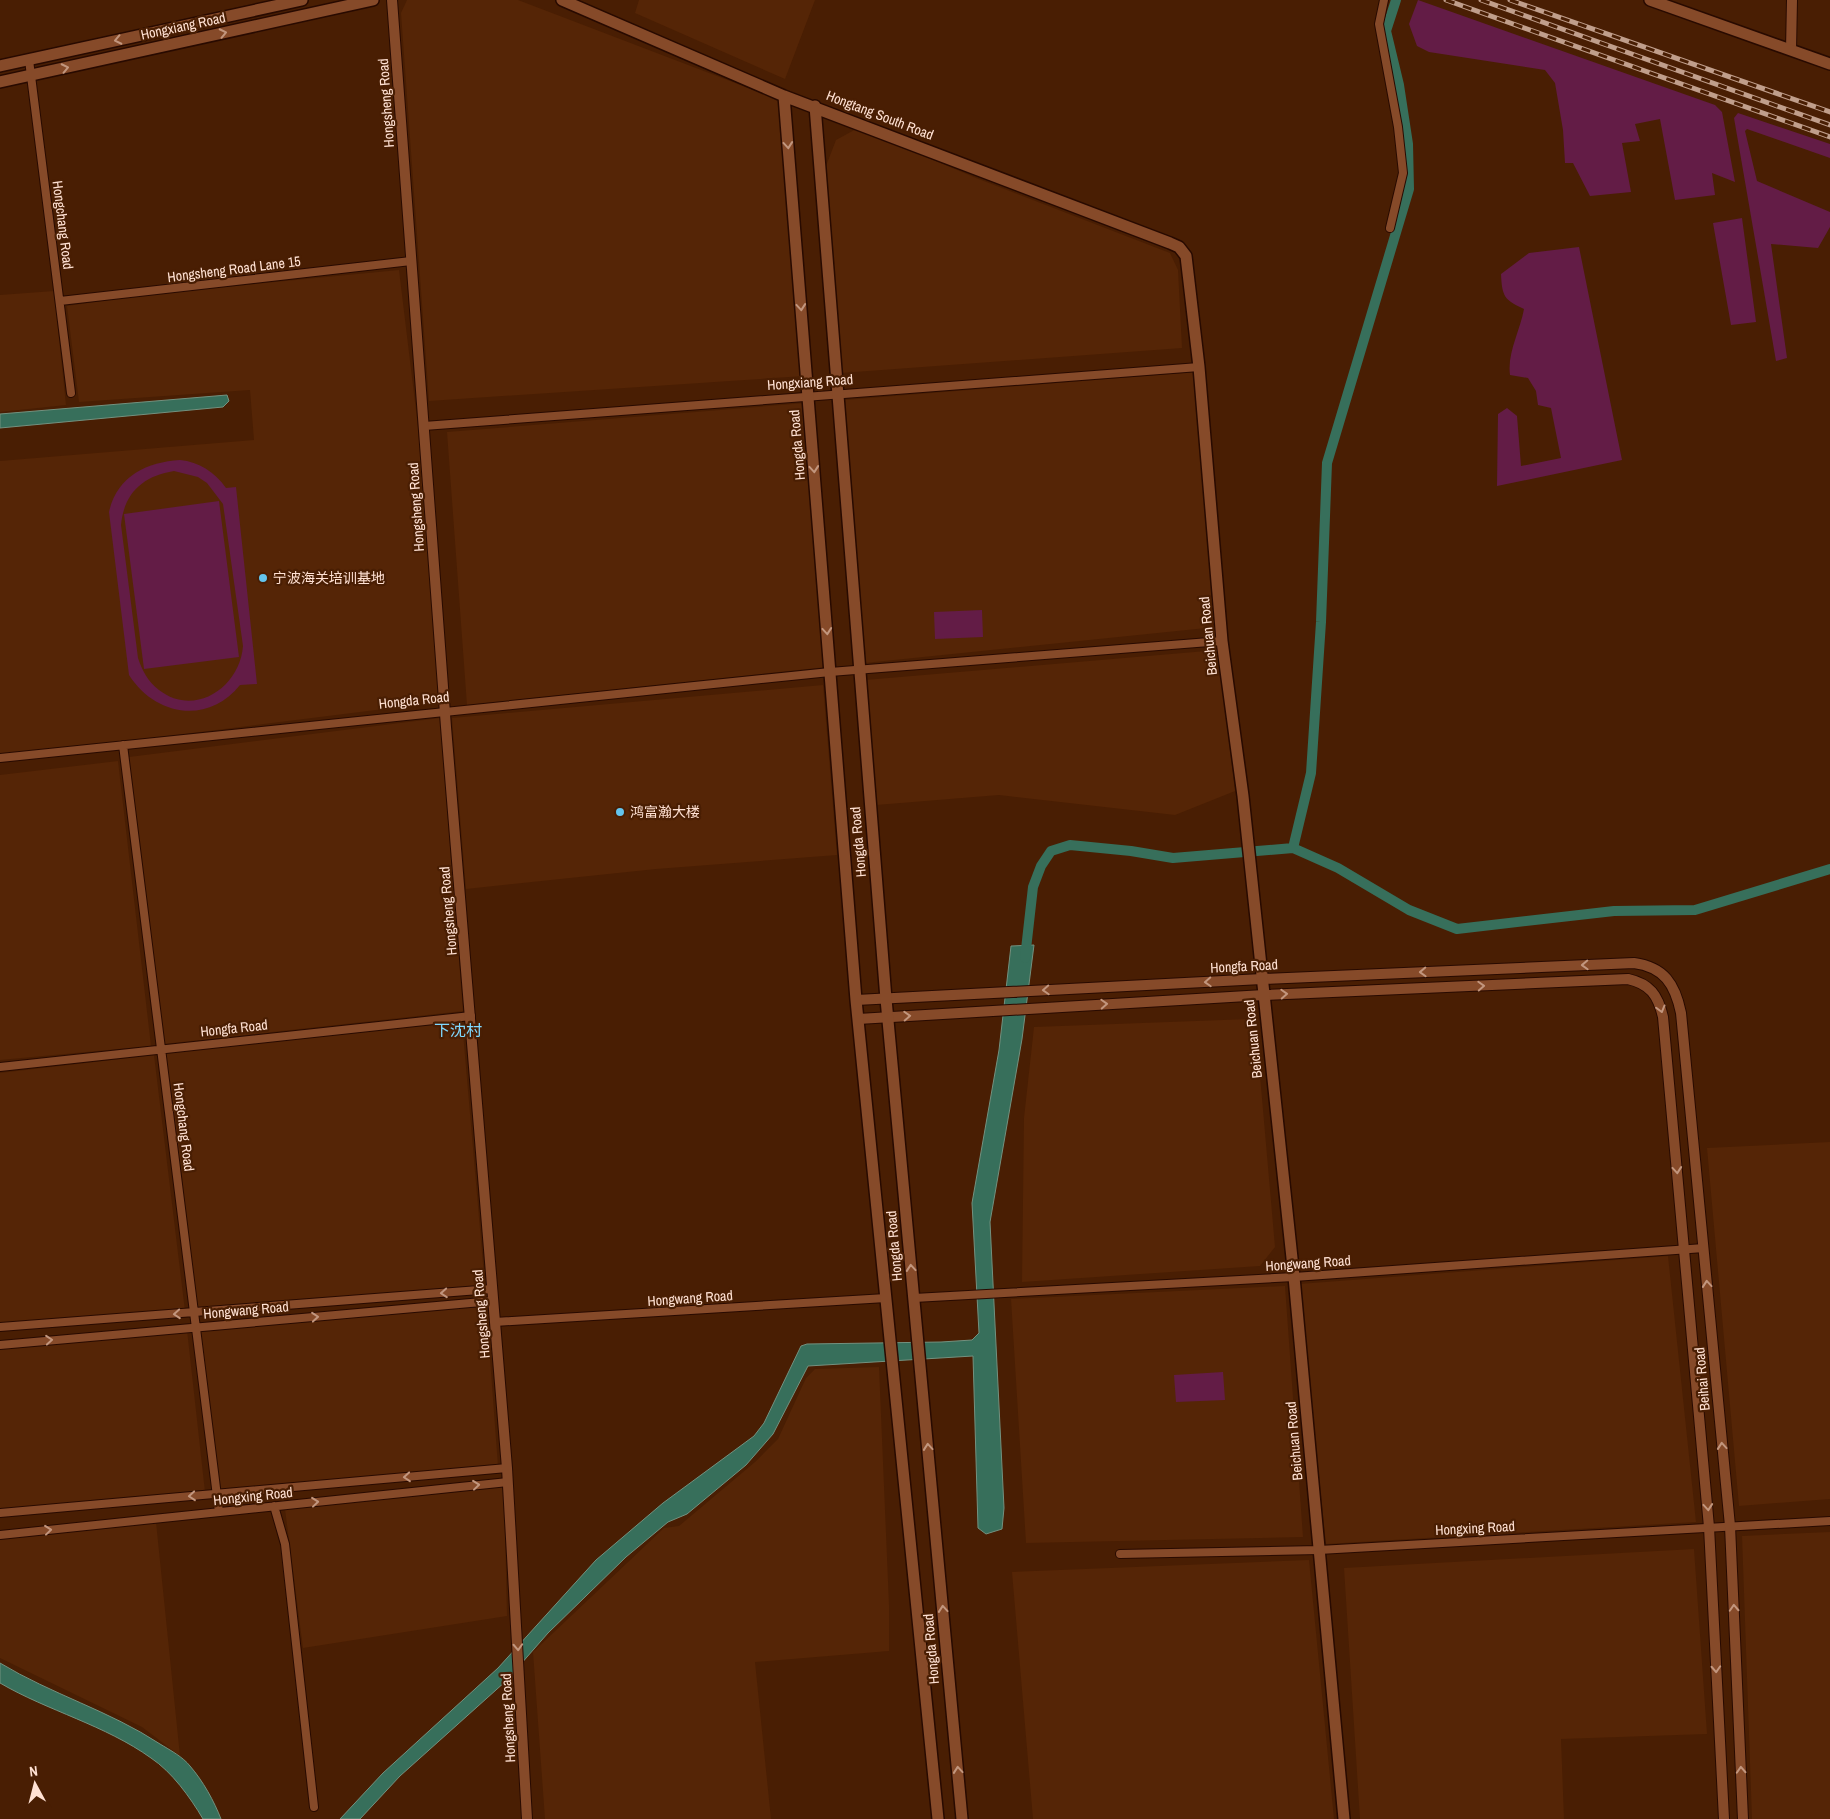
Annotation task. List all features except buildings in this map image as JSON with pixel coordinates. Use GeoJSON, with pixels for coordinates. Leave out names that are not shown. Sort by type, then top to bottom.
{"type":"FeatureCollection","features":[{"type":"Feature","properties":{"kind":"main road"},"geometry":{"type":"LineString","coordinates":[[0,66],[302,0]]}},
{"type":"Feature","properties":{"kind":"main road","name":"Hongxiang Road"},"geometry":{"type":"LineString","coordinates":[[0,82],[373,0]]}},
{"type":"Feature","properties":{"kind":"main road","name":"Hongtang South Road"},"geometry":{"type":"LineString","coordinates":[[562,0],[784,96],[815,106],[1179,246],[1186,256]]}},
{"type":"Feature","properties":{"kind":"main road"},"geometry":{"type":"LineString","coordinates":[[1650,0],[1830,64]]}},
{"type":"Feature","properties":{"kind":"main road","name":"Hongda Road"},"geometry":{"type":"LineString","coordinates":[[784,96],[856,1000],[938,1819]]}},
{"type":"Feature","properties":{"kind":"main road","name":"Hongda Road"},"geometry":{"type":"LineString","coordinates":[[815,106],[886,999],[962,1819]]}},
{"type":"Feature","properties":{"kind":"main road","name":"Beichuan Road"},"geometry":{"type":"LineString","coordinates":[[1186,256],[1199,367],[1222,641],[1243,796],[1294,1277],[1344,1819]]}},
{"type":"Feature","properties":{"kind":"street","name":"Hongsheng Road"},"geometry":{"type":"LineString","coordinates":[[392,0],[445,712],[508,1468],[527,1819]]}},
{"type":"Feature","properties":{"kind":"street"},"geometry":{"type":"LineString","coordinates":[[1384,0],[1379,24],[1398,127],[1403,173],[1390,228]]}},
{"type":"Feature","properties":{"kind":"street"},"geometry":{"type":"LineString","coordinates":[[1791,50],[1792,0]]}},
{"type":"Feature","properties":{"kind":"street","name":"Hongchang Road"},"geometry":{"type":"LineString","coordinates":[[29,60],[71,393]]}},
{"type":"Feature","properties":{"kind":"street","name":"Hongsheng Road Lane 15"},"geometry":{"type":"LineString","coordinates":[[60,301],[411,261]]}},
{"type":"Feature","properties":{"kind":"street","name":"Hongxiang Road"},"geometry":{"type":"LineString","coordinates":[[424,426],[1199,367]]}},
{"type":"Feature","properties":{"kind":"street","name":"Hongda Road"},"geometry":{"type":"LineString","coordinates":[[0,758],[830,672],[1222,641]]}},
{"type":"Feature","properties":{"kind":"street","name":"Hongchang Road"},"geometry":{"type":"LineString","coordinates":[[123,745],[219,1512]]}},
{"type":"Feature","properties":{"kind":"street","name":"Hongfa Road"},"geometry":{"type":"LineString","coordinates":[[856,1000],[1262,979],[1634,963]]}},
{"type":"Feature","properties":{"kind":"street","name":"Beihai Road"},"geometry":{"type":"LineString","coordinates":[[1634,963],[1656,969],[1673,987],[1678,998],[1730,1526],[1744,1819]]}},
{"type":"Feature","properties":{"kind":"street","name":"Beihai Road"},"geometry":{"type":"LineString","coordinates":[[1264,995],[1628,979],[1643,983],[1653,990],[1664,1017],[1710,1527],[1724,1819]]}},
{"type":"Feature","properties":{"kind":"street"},"geometry":{"type":"LineString","coordinates":[[858,1018],[1264,995]]}},
{"type":"Feature","properties":{"kind":"street","name":"Hongfa Road"},"geometry":{"type":"LineString","coordinates":[[0,1067],[471,1016]]}},
{"type":"Feature","properties":{"kind":"street","name":"Hongwang Road"},"geometry":{"type":"LineString","coordinates":[[914,1298],[1294,1277],[1704,1248]]}},
{"type":"Feature","properties":{"kind":"street","name":"Hongwang Road"},"geometry":{"type":"LineString","coordinates":[[0,1327],[492,1289]]}},
{"type":"Feature","properties":{"kind":"street","name":"Hongwang Road"},"geometry":{"type":"LineString","coordinates":[[495,1322],[886,1298]]}},
{"type":"Feature","properties":{"kind":"street","name":"Hongwang Road"},"geometry":{"type":"LineString","coordinates":[[0,1344],[494,1301]]}},
{"type":"Feature","properties":{"kind":"street","name":"Hongxing Road"},"geometry":{"type":"LineString","coordinates":[[0,1513],[508,1468]]}},
{"type":"Feature","properties":{"kind":"street","name":"Hongxing Road"},"geometry":{"type":"LineString","coordinates":[[0,1534],[508,1482]]}},
{"type":"Feature","properties":{"kind":"street"},"geometry":{"type":"LineString","coordinates":[[274,1506],[285,1544],[314,1807]]}},
{"type":"Feature","properties":{"kind":"street","name":"Hongxing Road"},"geometry":{"type":"LineString","coordinates":[[1120,1554],[1319,1550],[1830,1521]]}},
{"type":"Feature","properties":{"kind":"shaded area"},"geometry":{"type":"Polygon","coordinates":[[[407,0],[518,0],[780,100],[804,376],[429,401],[401,13],[407,0]]]}},
{"type":"Feature","properties":{"kind":"shaded area"},"geometry":{"type":"Polygon","coordinates":[[[639,0],[815,0],[785,79],[635,13],[639,0]]]}},
{"type":"Feature","properties":{"kind":"shaded area"},"geometry":{"type":"Polygon","coordinates":[[[1418,0],[1715,105],[1722,112],[1735,182],[1712,173],[1715,195],[1675,200],[1660,119],[1635,124],[1640,141],[1622,143],[1631,192],[1590,196],[1573,163],[1565,163],[1563,130],[1555,83],[1545,70],[1429,52],[1417,46],[1409,24],[1418,0]]]}},
{"type":"Feature","properties":{"kind":"shaded area"},"geometry":{"type":"Polygon","coordinates":[[[1738,113],[1830,144],[1830,158],[1747,129],[1745,131],[1757,181],[1830,212],[1830,227],[1818,248],[1771,244],[1787,358],[1776,361],[1734,118],[1738,113]]]}},
{"type":"Feature","properties":{"kind":"shaded area"},"geometry":{"type":"Polygon","coordinates":[[[858,128],[976,178],[1170,253],[1178,270],[1182,348],[841,373],[826,166],[836,140],[858,128]]]}},
{"type":"Feature","properties":{"kind":"shaded area"},"geometry":{"type":"Polygon","coordinates":[[[1742,218],[1756,322],[1731,325],[1713,223],[1742,218]]]}},
{"type":"Feature","properties":{"kind":"shaded area"},"geometry":{"type":"Polygon","coordinates":[[[1579,247],[1622,460],[1497,486],[1498,414],[1507,408],[1517,416],[1521,466],[1561,458],[1551,408],[1538,405],[1536,391],[1528,378],[1510,375],[1510,358],[1524,309],[1512,303],[1505,296],[1501,274],[1529,253],[1579,247]]]}},
{"type":"Feature","properties":{"kind":"shaded area"},"geometry":{"type":"Polygon","coordinates":[[[399,270],[418,427],[440,702],[121,742],[0,754],[0,461],[254,440],[250,390],[79,402],[67,306],[142,295],[399,270]]]}},
{"type":"Feature","properties":{"kind":"shaded area"},"geometry":{"type":"Polygon","coordinates":[[[54,291],[66,405],[0,412],[0,295],[54,291]]]}},
{"type":"Feature","properties":{"kind":"shaded area"},"geometry":{"type":"Polygon","coordinates":[[[1194,372],[1216,627],[865,663],[845,400],[1194,372]]]}},
{"type":"Feature","properties":{"kind":"shaded area"},"geometry":{"type":"Polygon","coordinates":[[[227,395],[229,401],[223,407],[0,428],[0,414],[227,395]]]}},
{"type":"Feature","properties":{"kind":"shaded area"},"geometry":{"type":"Polygon","coordinates":[[[806,403],[827,667],[467,705],[447,432],[806,403]]]}},
{"type":"Feature","properties":{"kind":"shaded area"},"geometry":{"type":"Polygon","coordinates":[[[180,460],[194,463],[212,473],[226,488],[236,487],[257,684],[240,685],[227,698],[213,706],[198,710],[182,710],[167,707],[140,689],[129,675],[109,512],[113,500],[126,480],[145,468],[168,461],[180,460]],[[174,471],[163,473],[144,482],[131,495],[126,504],[121,525],[138,658],[149,680],[155,687],[173,698],[187,701],[201,699],[213,694],[225,685],[234,674],[240,661],[243,646],[223,504],[207,483],[198,477],[174,471]]]}},
{"type":"Feature","properties":{"kind":"shaded area"},"geometry":{"type":"Polygon","coordinates":[[[219,501],[239,657],[144,669],[124,514],[219,501]]]}},
{"type":"Feature","properties":{"kind":"shaded area"},"geometry":{"type":"Polygon","coordinates":[[[982,610],[983,637],[935,639],[934,612],[982,610]]]}},
{"type":"Feature","properties":{"kind":"shaded area"},"geometry":{"type":"Polygon","coordinates":[[[1218,650],[1235,791],[1175,815],[999,795],[876,805],[865,680],[1218,650]]]}},
{"type":"Feature","properties":{"kind":"shaded area"},"geometry":{"type":"Polygon","coordinates":[[[823,685],[837,855],[656,869],[466,889],[452,718],[823,685]]]}},
{"type":"Feature","properties":{"kind":"shaded area"},"geometry":{"type":"Polygon","coordinates":[[[440,718],[463,1011],[164,1044],[129,757],[440,718]]]}},
{"type":"Feature","properties":{"kind":"shaded area"},"geometry":{"type":"Polygon","coordinates":[[[118,761],[151,1046],[0,1060],[0,775],[118,761]]]}},
{"type":"Feature","properties":{"kind":"shaded area"},"geometry":{"type":"Polygon","coordinates":[[[1034,945],[1022,1039],[990,1222],[1004,1508],[1002,1529],[986,1534],[978,1528],[973,1356],[808,1366],[773,1434],[746,1465],[687,1514],[668,1522],[626,1557],[548,1633],[506,1681],[400,1776],[360,1819],[340,1819],[383,1773],[498,1668],[596,1560],[663,1503],[754,1436],[764,1423],[801,1346],[807,1344],[972,1340],[979,1333],[972,1203],[999,1050],[1011,946],[1034,945]]]}},
{"type":"Feature","properties":{"kind":"shaded area"},"geometry":{"type":"Polygon","coordinates":[[[1250,1019],[1257,1041],[1275,1247],[1260,1266],[1022,1282],[1024,1118],[1034,1027],[1250,1019]]]}},
{"type":"Feature","properties":{"kind":"shaded area"},"geometry":{"type":"Polygon","coordinates":[[[462,1021],[485,1287],[197,1308],[165,1053],[462,1021]]]}},
{"type":"Feature","properties":{"kind":"shaded area"},"geometry":{"type":"Polygon","coordinates":[[[154,1055],[185,1311],[0,1325],[0,1073],[154,1055]]]}},
{"type":"Feature","properties":{"kind":"shaded area"},"geometry":{"type":"Polygon","coordinates":[[[1830,1142],[1830,1499],[1739,1506],[1707,1148],[1830,1142]]]}},
{"type":"Feature","properties":{"kind":"shaded area"},"geometry":{"type":"Polygon","coordinates":[[[1668,1256],[1696,1522],[1326,1544],[1299,1284],[1668,1256]]]}},
{"type":"Feature","properties":{"kind":"shaded area"},"geometry":{"type":"Polygon","coordinates":[[[1285,1286],[1303,1537],[1026,1543],[1011,1299],[1285,1286]]]}},
{"type":"Feature","properties":{"kind":"shaded area"},"geometry":{"type":"Polygon","coordinates":[[[486,1305],[498,1466],[219,1491],[199,1330],[486,1305]]]}},
{"type":"Feature","properties":{"kind":"shaded area"},"geometry":{"type":"Polygon","coordinates":[[[187,1330],[205,1492],[0,1511],[0,1348],[187,1330]]]}},
{"type":"Feature","properties":{"kind":"shaded area"},"geometry":{"type":"Polygon","coordinates":[[[879,1367],[889,1605],[889,1651],[755,1662],[771,1819],[545,1819],[533,1652],[664,1528],[679,1526],[755,1462],[778,1439],[806,1378],[815,1369],[879,1367]]]}},
{"type":"Feature","properties":{"kind":"shaded area"},"geometry":{"type":"Polygon","coordinates":[[[1223,1372],[1225,1400],[1176,1402],[1174,1375],[1223,1372]]]}},
{"type":"Feature","properties":{"kind":"shaded area"},"geometry":{"type":"Polygon","coordinates":[[[504,1487],[507,1616],[303,1648],[285,1509],[504,1487]]]}},
{"type":"Feature","properties":{"kind":"shaded area"},"geometry":{"type":"Polygon","coordinates":[[[156,1522],[180,1756],[142,1727],[0,1658],[0,1538],[156,1522]]]}},
{"type":"Feature","properties":{"kind":"shaded area"},"geometry":{"type":"Polygon","coordinates":[[[1830,1532],[1830,1819],[1752,1819],[1742,1536],[1830,1532]]]}},
{"type":"Feature","properties":{"kind":"shaded area"},"geometry":{"type":"Polygon","coordinates":[[[1694,1549],[1707,1734],[1561,1739],[1564,1819],[1360,1819],[1344,1568],[1694,1549]]]}},
{"type":"Feature","properties":{"kind":"shaded area"},"geometry":{"type":"Polygon","coordinates":[[[1309,1560],[1334,1819],[1033,1819],[1012,1572],[1309,1560]]]}},
{"type":"Feature","properties":{"kind":"shaded area"},"geometry":{"type":"Polygon","coordinates":[[[0,1663],[39,1684],[141,1732],[176,1754],[187,1763],[199,1778],[212,1798],[221,1819],[203,1819],[173,1778],[159,1764],[133,1746],[0,1683],[0,1663]]]}},
{"type":"Feature","properties":{"kind":"waterway"},"geometry":{"type":"LineString","coordinates":[[1293,848],[1311,773],[1321,622],[1327,463],[1409,189],[1408,144],[1399,85],[1386,31],[1396,0]]}},
{"type":"Feature","properties":{"kind":"waterway"},"geometry":{"type":"LineString","coordinates":[[1025,958],[1033,887],[1041,866],[1051,851],[1070,845],[1131,851],[1173,858],[1293,848],[1338,868],[1409,910],[1457,929],[1614,911],[1695,910],[1830,869]]}},
{"type":"Feature","properties":{"kind":"railway"},"geometry":{"type":"LineString","coordinates":[[1446,0],[1830,137]]}},
{"type":"Feature","properties":{"kind":"railway"},"geometry":{"type":"LineString","coordinates":[[1481,0],[1830,125]]}},
{"type":"Feature","properties":{"kind":"railway"},"geometry":{"type":"LineString","coordinates":[[1510,0],[1830,112]]}},
{"type":"Feature","properties":{"kind":"place","name":"宁波海关培训基地"},"geometry":{"type":"Point","coordinates":[263,578]}},
{"type":"Feature","properties":{"kind":"place","name":"鸿富瀚大楼"},"geometry":{"type":"Point","coordinates":[620,812]}},
{"type":"Feature","properties":{"kind":"district","name":"下沈村"},"geometry":{"type":"Point","coordinates":[458,1030]}}]}
